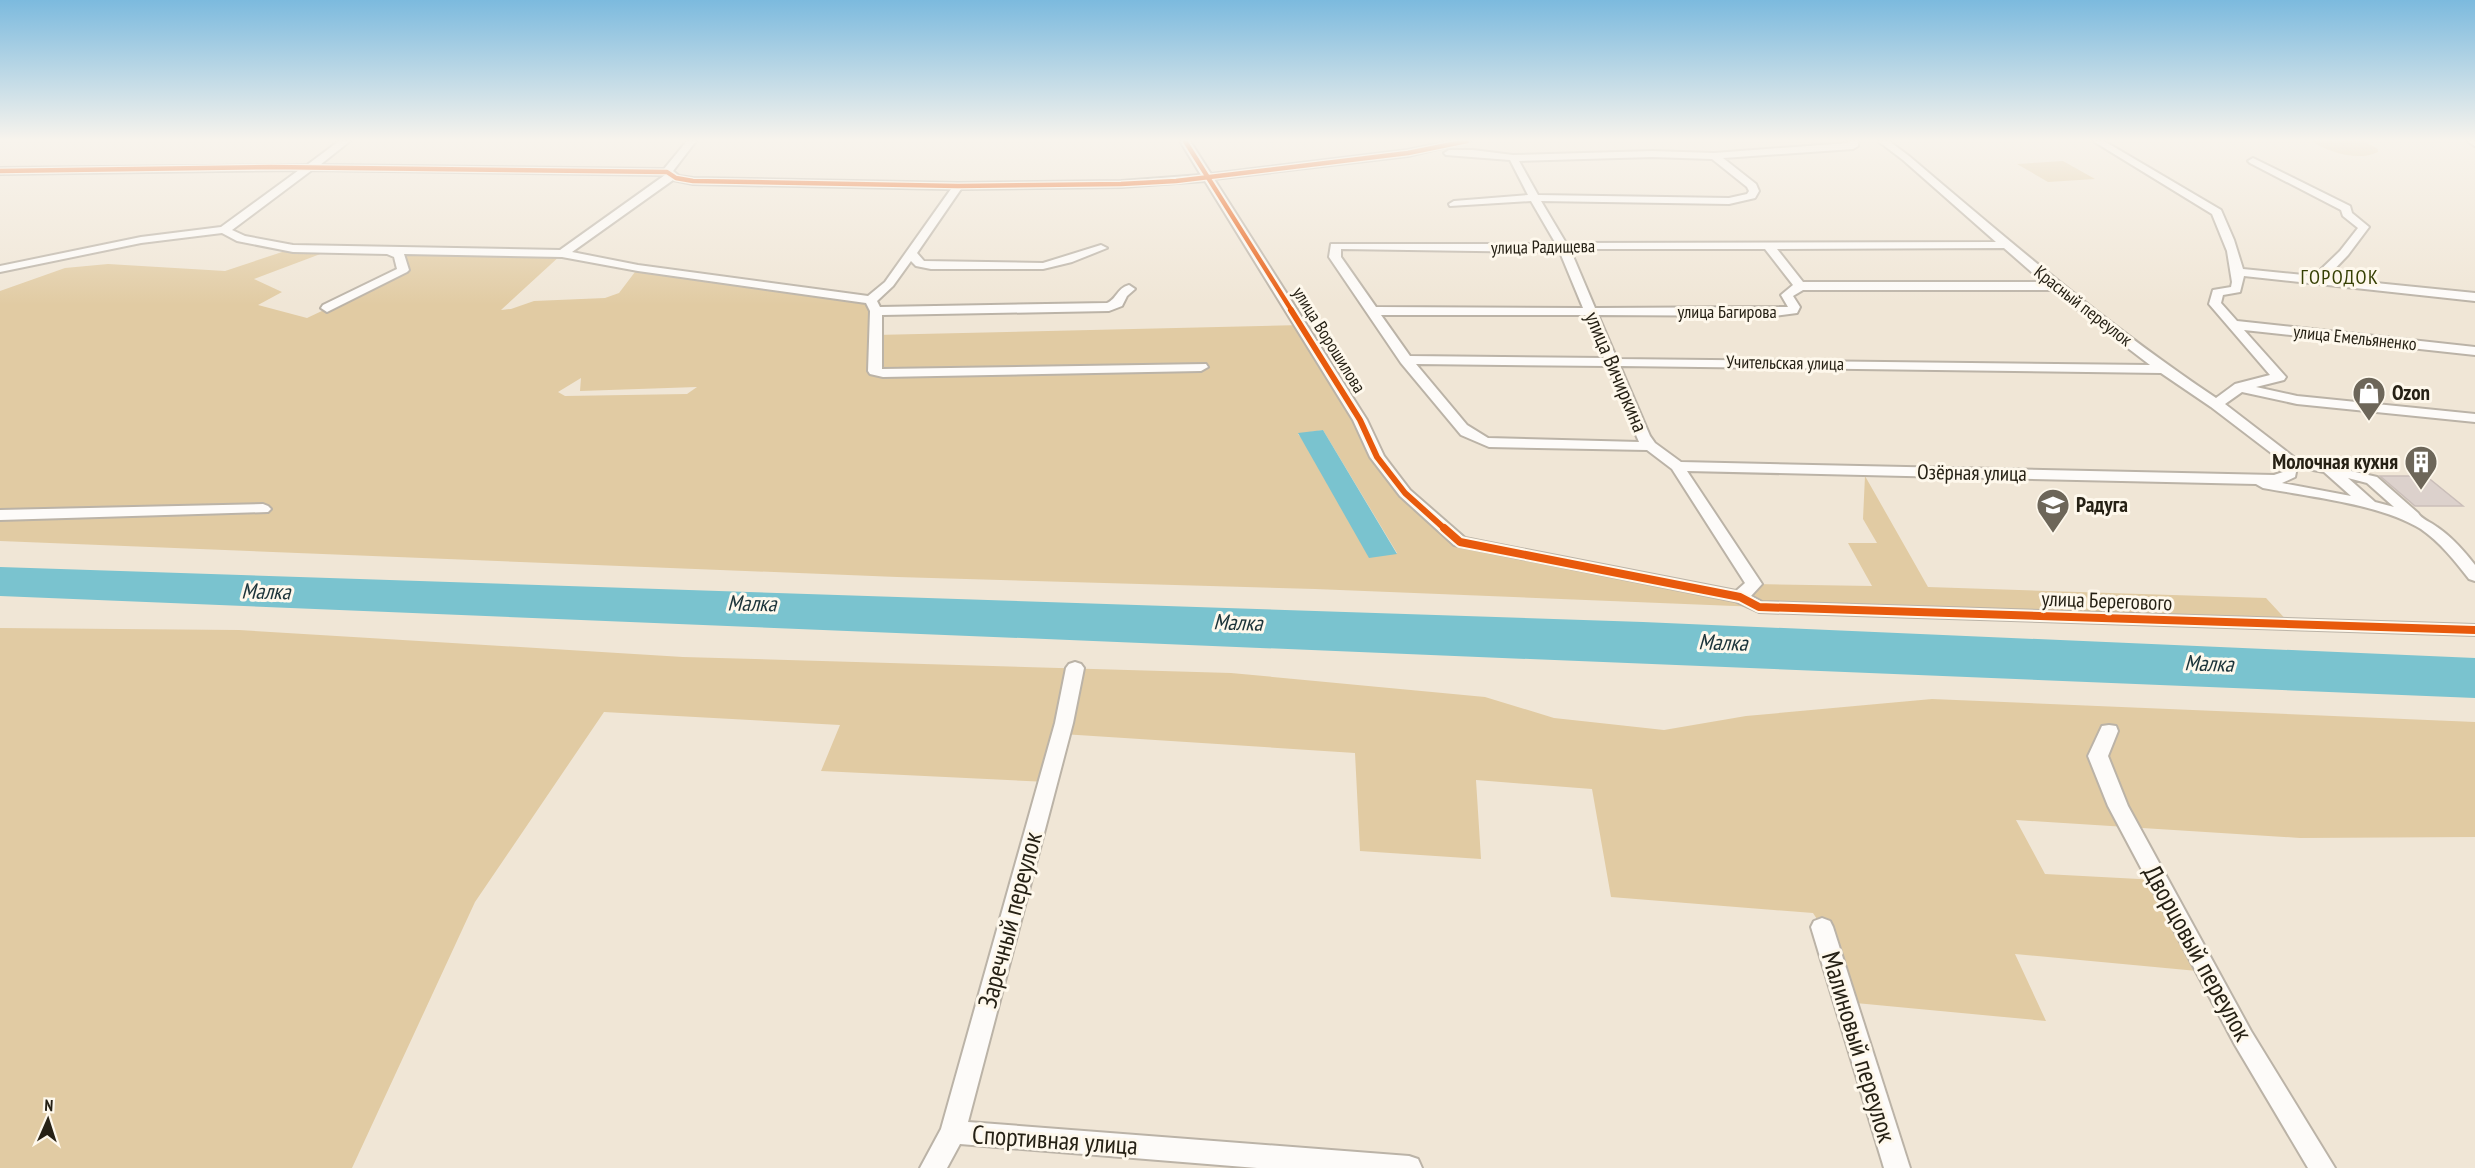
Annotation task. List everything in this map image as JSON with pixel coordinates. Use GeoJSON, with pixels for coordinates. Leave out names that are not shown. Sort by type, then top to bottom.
{"type":"FeatureCollection","features":[{"type":"Feature","properties":{"kind":"street"},"geometry":{"type":"LineString","coordinates":[[0,269],[141,240],[224,230],[272,196]]}},
{"type":"Feature","properties":{"kind":"street"},"geometry":{"type":"LineString","coordinates":[[562,254],[647,196]]}},
{"type":"Feature","properties":{"kind":"street"},"geometry":{"type":"LineString","coordinates":[[951,196],[873,305],[875,371],[883,373],[1201,367]]}},
{"type":"Feature","properties":{"kind":"street","name":"улица Ворошилова"},"geometry":{"type":"LineString","coordinates":[[1220,196],[1360,420],[1377,457],[1405,493],[1460,542]]}},
{"type":"Feature","properties":{"kind":"street"},"geometry":{"type":"LineString","coordinates":[[1454,204],[1536,198],[1728,201],[1749,198],[1750,196]]}},
{"type":"Feature","properties":{"kind":"street","name":"Красный переулок"},"geometry":{"type":"LineString","coordinates":[[1950,196],[2055,286],[2290,462]]}},
{"type":"Feature","properties":{"kind":"street"},"geometry":{"type":"LineString","coordinates":[[2189,196],[2217,212],[2240,272],[2240,283],[2236,289],[2217,293],[2215,304],[2235,325],[2251,348],[2279,377],[2240,387],[2216,405]]}},
{"type":"Feature","properties":{"kind":"street"},"geometry":{"type":"LineString","coordinates":[[2318,280],[2344,253],[2364,227],[2347,214],[2346,208],[2321,196]]}},
{"type":"Feature","properties":{"kind":"street","name":"улица Вичиркина"},"geometry":{"type":"LineString","coordinates":[[1536,198],[1545,221],[1563,246],[1643,437],[1650,446],[1677,466],[1754,584],[1740,597]]}},
{"type":"Feature","properties":{"kind":"street"},"geometry":{"type":"LineString","coordinates":[[224,230],[234,237],[255,242],[331,250],[524,251],[562,254],[873,305],[1109,307],[1118,303],[1122,294],[1129,289]]}},
{"type":"Feature","properties":{"kind":"street","name":"улица Радищева"},"geometry":{"type":"LineString","coordinates":[[1650,446],[1489,443],[1475,439],[1462,429],[1406,360],[1335,257],[1335,246],[1546,249],[1563,246],[2007,244]]}},
{"type":"Feature","properties":{"kind":"street"},"geometry":{"type":"LineString","coordinates":[[1768,245],[1800,286]]}},
{"type":"Feature","properties":{"kind":"street"},"geometry":{"type":"LineString","coordinates":[[911,253],[920,264],[932,266],[1043,266],[1101,248]]}},
{"type":"Feature","properties":{"kind":"street"},"geometry":{"type":"LineString","coordinates":[[327,308],[396,276],[403,270],[399,255],[390,251]]}},
{"type":"Feature","properties":{"kind":"street"},"geometry":{"type":"LineString","coordinates":[[2240,272],[2475,297]]}},
{"type":"Feature","properties":{"kind":"street","name":"улица Багирова"},"geometry":{"type":"LineString","coordinates":[[1373,311],[1786,312],[1793,310],[1794,307],[1788,295],[1800,286],[2055,286]]}},
{"type":"Feature","properties":{"kind":"street","name":"улица Емельяненко"},"geometry":{"type":"LineString","coordinates":[[2235,325],[2475,351]]}},
{"type":"Feature","properties":{"kind":"street","name":"Учительская улица"},"geometry":{"type":"LineString","coordinates":[[1406,360],[2164,369]]}},
{"type":"Feature","properties":{"kind":"street"},"geometry":{"type":"LineString","coordinates":[[2240,387],[2297,400],[2475,418]]}},
{"type":"Feature","properties":{"kind":"street"},"geometry":{"type":"LineString","coordinates":[[2290,462],[2372,480],[2455,552],[2475,576]]}},
{"type":"Feature","properties":{"kind":"street","name":"Озёрная улица"},"geometry":{"type":"LineString","coordinates":[[1677,466],[2277,480],[2290,474],[2290,462]]}},
{"type":"Feature","properties":{"kind":"street"},"geometry":{"type":"LineString","coordinates":[[2329,469],[2371,506]]}},
{"type":"Feature","properties":{"kind":"street"},"geometry":{"type":"LineString","coordinates":[[2236,479],[2371,506],[2421,523]]}},
{"type":"Feature","properties":{"kind":"street"},"geometry":{"type":"LineString","coordinates":[[0,515],[263,509]]}},
{"type":"Feature","properties":{"kind":"street","name":"улица Берегового"},"geometry":{"type":"LineString","coordinates":[[1460,542],[1740,597],[1759,607],[2475,630]]}},
{"type":"Feature","properties":{"kind":"street","name":"Заречный переулок"},"geometry":{"type":"LineString","coordinates":[[933,1168],[953,1132],[1062,734],[1075,668]]}},
{"type":"Feature","properties":{"kind":"street","name":"Дворцовый переулок"},"geometry":{"type":"LineString","coordinates":[[2109,731],[2098,756],[2118,806],[2243,1038],[2322,1168]]}},
{"type":"Feature","properties":{"kind":"street","name":"Малиновый переулок"},"geometry":{"type":"LineString","coordinates":[[1822,927],[1897,1168]]}},
{"type":"Feature","properties":{"kind":"street","name":"Спортивная улица"},"geometry":{"type":"LineString","coordinates":[[953,1132],[1409,1168]]}},
{"type":"Feature","properties":{"kind":"shaded area"},"geometry":{"type":"Polygon","coordinates":[[[297,247],[331,250],[254,279],[282,292],[258,305],[307,318],[396,276],[399,255],[390,251],[562,254],[501,310],[534,301],[605,298],[619,293],[638,268],[871,300],[875,335],[1302,325],[1377,457],[1460,542],[1740,596],[1754,584],[1872,586],[1848,543],[1877,543],[1863,519],[1865,476],[1928,587],[2266,598],[2291,625],[1315,589],[897,577],[0,541],[0,291],[65,268],[108,264],[225,271],[297,247]],[[581,378],[558,392],[565,396],[687,394],[697,387],[580,391],[581,378]],[[1323,430],[1298,434],[1397,554],[1397,553],[1323,430]]]}},
{"type":"Feature","properties":{"kind":"shaded area"},"geometry":{"type":"Polygon","coordinates":[[[0,628],[239,630],[683,657],[1231,673],[1485,697],[1554,718],[1664,730],[1746,716],[1932,699],[2475,722],[2475,837],[2300,838],[2016,820],[2045,874],[2158,880],[2208,972],[2015,954],[2046,1021],[1845,1002],[1822,927],[1813,913],[1611,897],[1592,789],[1476,780],[1481,859],[1360,851],[1355,753],[1062,734],[1048,782],[821,771],[840,725],[604,712],[475,902],[352,1168],[0,1168],[0,628]]]}},
{"type":"Feature","properties":{"kind":"water"},"geometry":{"type":"Polygon","coordinates":[[[1323,430],[1397,554],[1369,558],[1298,433],[1323,430]]]}},
{"type":"Feature","properties":{"kind":"water","name":"Малка"},"geometry":{"type":"Polygon","coordinates":[[[0,567],[1643,622],[2475,658],[2475,698],[0,596],[0,567]]]}},
{"type":"Feature","properties":{"kind":"building","name":"Молочная кухня"},"geometry":{"type":"Polygon","coordinates":[[[2380,476],[2426,476],[2463,506],[2415,506],[2380,476]]]}},
{"type":"Feature","properties":{"kind":"cycle path"},"geometry":{"type":"LineString","coordinates":[[1219,196],[1360,420],[1377,457],[1405,493],[1460,542],[1740,597],[1759,607],[2475,630]]}},
{"type":"Feature","properties":{"kind":"place","name":"Ozon"},"geometry":{"type":"Point","coordinates":[2369,422]}},
{"type":"Feature","properties":{"kind":"place","name":"Молочная кухня"},"geometry":{"type":"Point","coordinates":[2421,491]}},
{"type":"Feature","properties":{"kind":"place","name":"Радуга"},"geometry":{"type":"Point","coordinates":[2053,534]}},
{"type":"Feature","properties":{"kind":"district","name":"ГОРОДОК"},"geometry":{"type":"Point","coordinates":[2340,277]}}]}
